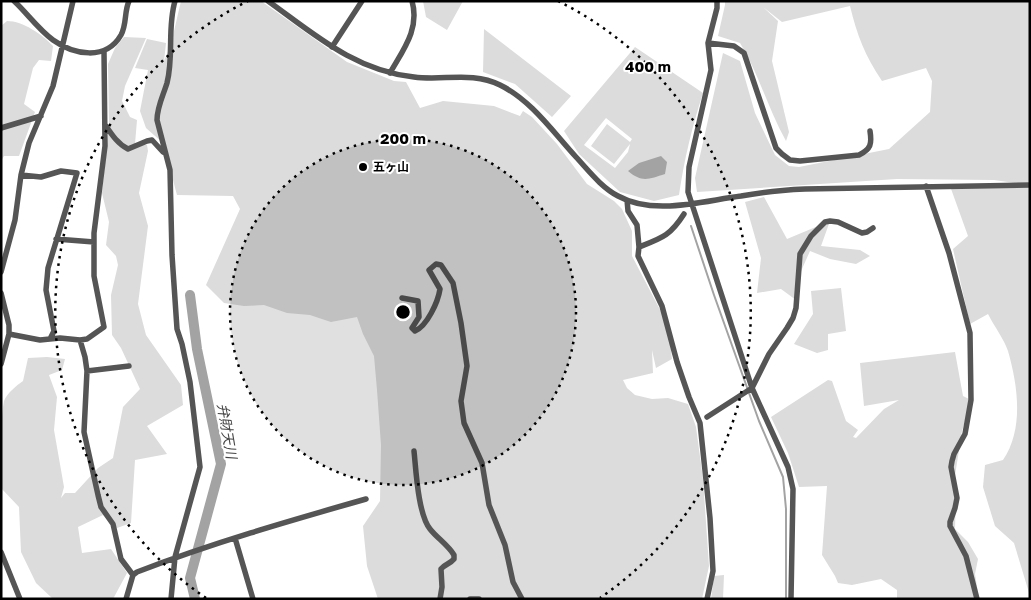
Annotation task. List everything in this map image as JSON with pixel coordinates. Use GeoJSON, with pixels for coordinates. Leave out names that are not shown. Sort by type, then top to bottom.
{"type":"FeatureCollection","features":[{"type":"Feature","properties":{"kind":"street"},"geometry":{"type":"LineString","coordinates":[[14,1],[53,40],[88,54],[104,51],[112,46],[121,35],[129,1]]}},
{"type":"Feature","properties":{"kind":"street"},"geometry":{"type":"LineString","coordinates":[[1,272],[14,220],[21,175],[29,143],[53,86],[64,46],[73,1]]}},
{"type":"Feature","properties":{"kind":"street"},"geometry":{"type":"LineString","coordinates":[[170,599],[175,557],[200,467],[191,390],[182,344],[177,329],[172,254],[170,170],[157,113],[170,68],[171,28],[175,1]]}},
{"type":"Feature","properties":{"kind":"street"},"geometry":{"type":"LineString","coordinates":[[268,1],[332,46],[368,67],[416,78],[478,78],[500,85],[524,101],[606,188],[627,200],[657,206],[804,188],[1030,185]]}},
{"type":"Feature","properties":{"kind":"street"},"geometry":{"type":"LineString","coordinates":[[332,46],[362,1]]}},
{"type":"Feature","properties":{"kind":"street"},"geometry":{"type":"LineString","coordinates":[[390,73],[412,34],[415,24],[415,10],[412,1]]}},
{"type":"Feature","properties":{"kind":"street"},"geometry":{"type":"LineString","coordinates":[[717,1],[708,43],[711,70],[689,167],[688,192],[690,203],[752,388],[788,467],[792,489],[791,599]]}},
{"type":"Feature","properties":{"kind":"street"},"geometry":{"type":"LineString","coordinates":[[708,43],[734,46],[744,53],[776,148],[790,160],[800,161],[859,155],[867,151],[870,146],[872,139],[870,131]]}},
{"type":"Feature","properties":{"kind":"street"},"geometry":{"type":"LineString","coordinates":[[9,334],[40,340],[60,338],[80,340],[87,338],[104,327],[94,276],[94,242],[105,146],[104,51]]}},
{"type":"Feature","properties":{"kind":"street"},"geometry":{"type":"LineString","coordinates":[[1,128],[41,116]]}},
{"type":"Feature","properties":{"kind":"street"},"geometry":{"type":"LineString","coordinates":[[105,124],[113,137],[122,146],[128,149],[152,140],[166,156]]}},
{"type":"Feature","properties":{"kind":"street"},"geometry":{"type":"LineString","coordinates":[[21,175],[41,178],[61,171],[77,174],[48,268],[46,290],[54,331],[50,339]]}},
{"type":"Feature","properties":{"kind":"street"},"geometry":{"type":"LineString","coordinates":[[926,186],[949,253],[970,334],[971,404],[965,434],[954,454],[952,462],[956,498],[950,526],[966,556],[977,599]]}},
{"type":"Feature","properties":{"kind":"street"},"geometry":{"type":"LineString","coordinates":[[627,200],[628,211],[637,226],[638,256],[662,306],[677,362],[700,424],[710,518],[713,571],[707,599]]}},
{"type":"Feature","properties":{"kind":"street"},"geometry":{"type":"LineString","coordinates":[[639,247],[669,234],[684,214]]}},
{"type":"Feature","properties":{"kind":"street"},"geometry":{"type":"LineString","coordinates":[[707,417],[752,388],[769,354],[793,318],[796,308],[800,254],[811,236],[825,222],[830,221],[838,222],[862,232],[867,232],[873,228]]}},
{"type":"Feature","properties":{"kind":"street"},"geometry":{"type":"LineString","coordinates":[[56,239],[94,242]]}},
{"type":"Feature","properties":{"kind":"street"},"geometry":{"type":"LineString","coordinates":[[402,298],[418,301],[419,317],[412,328],[415,331],[425,324],[439,297],[440,289],[429,270],[436,264],[441,265],[453,283],[467,366],[461,410],[464,423],[482,463],[488,505],[505,545],[514,582],[522,599]]}},
{"type":"Feature","properties":{"kind":"street"},"geometry":{"type":"LineString","coordinates":[[1,292],[9,325],[9,334],[1,364]]}},
{"type":"Feature","properties":{"kind":"street"},"geometry":{"type":"LineString","coordinates":[[80,340],[86,357],[87,372],[84,432],[98,495],[101,507],[112,524],[121,559],[134,575]]}},
{"type":"Feature","properties":{"kind":"street"},"geometry":{"type":"LineString","coordinates":[[87,372],[129,366]]}},
{"type":"Feature","properties":{"kind":"street"},"geometry":{"type":"LineString","coordinates":[[414,451],[419,496],[428,528],[454,555],[451,563],[441,569],[442,587],[440,599]]}},
{"type":"Feature","properties":{"kind":"street"},"geometry":{"type":"LineString","coordinates":[[126,599],[134,575],[137,572],[184,554],[366,499]]}},
{"type":"Feature","properties":{"kind":"street"},"geometry":{"type":"LineString","coordinates":[[235,538],[252,599]]}},
{"type":"Feature","properties":{"kind":"street"},"geometry":{"type":"LineString","coordinates":[[1,552],[20,599]]}},
{"type":"Feature","properties":{"kind":"street"},"geometry":{"type":"LineString","coordinates":[[470,599],[479,599]]}},
{"type":"Feature","properties":{"kind":"shaded area"},"geometry":{"type":"Polygon","coordinates":[[[181,1],[261,1],[347,62],[394,81],[406,82],[420,108],[443,101],[494,106],[520,116],[523,111],[532,117],[557,144],[587,184],[614,201],[622,209],[632,231],[632,256],[668,325],[672,359],[656,368],[652,350],[653,373],[623,380],[627,388],[635,395],[652,399],[668,398],[688,404],[696,427],[703,479],[709,566],[702,599],[378,599],[367,566],[363,526],[380,501],[381,445],[377,390],[374,356],[357,317],[331,322],[310,315],[287,313],[264,305],[244,306],[224,303],[206,285],[240,209],[233,196],[177,195],[163,143],[146,128],[140,111],[148,70],[135,68],[147,39],[166,43],[164,61],[171,44],[181,1]]]}},
{"type":"Feature","properties":{"kind":"shaded area"},"geometry":{"type":"Polygon","coordinates":[[[423,1],[463,1],[447,30],[426,17],[423,1]]]}},
{"type":"Feature","properties":{"kind":"shaded area"},"geometry":{"type":"Polygon","coordinates":[[[725,1],[1030,1],[1030,596],[1014,543],[995,526],[983,487],[985,465],[1003,460],[1010,448],[1014,435],[1017,407],[1012,364],[1006,346],[988,314],[970,324],[953,249],[968,236],[950,186],[1021,184],[994,180],[897,179],[697,192],[695,178],[723,53],[740,61],[755,113],[775,155],[789,166],[799,167],[889,149],[930,112],[932,81],[926,68],[882,81],[862,45],[850,6],[782,22],[763,7],[778,21],[772,61],[789,132],[786,141],[753,67],[740,43],[718,36],[725,1]]]}},
{"type":"Feature","properties":{"kind":"shaded area"},"geometry":{"type":"Polygon","coordinates":[[[7,21],[20,23],[32,29],[53,46],[51,61],[39,60],[33,68],[24,104],[35,112],[19,156],[4,156],[1,161],[1,26],[7,21]]]}},
{"type":"Feature","properties":{"kind":"shaded area"},"geometry":{"type":"Polygon","coordinates":[[[484,29],[571,96],[552,117],[515,84],[483,72],[484,29]]]}},
{"type":"Feature","properties":{"kind":"shaded area"},"geometry":{"type":"Polygon","coordinates":[[[124,37],[146,38],[125,86],[122,101],[130,117],[137,120],[135,144],[147,145],[148,151],[139,193],[148,226],[138,304],[146,335],[181,385],[183,405],[147,426],[167,454],[135,460],[131,523],[117,528],[103,515],[78,527],[82,553],[111,549],[127,573],[113,599],[53,599],[36,583],[21,552],[19,507],[1,488],[1,444],[4,401],[7,395],[23,381],[28,358],[47,357],[65,359],[62,370],[49,375],[57,397],[54,430],[64,487],[61,498],[65,493],[75,493],[98,468],[113,458],[123,407],[140,389],[121,348],[112,335],[111,295],[118,265],[116,256],[106,245],[109,222],[102,193],[109,125],[108,64],[115,48],[124,37]]]}},
{"type":"Feature","properties":{"kind":"shaded area"},"geometry":{"type":"Polygon","coordinates":[[[635,47],[703,93],[683,169],[679,195],[654,201],[620,192],[579,154],[564,131],[635,47]],[[606,118],[584,145],[615,168],[628,152],[630,144],[614,164],[591,146],[607,124],[630,142],[632,139],[606,118]]]}},
{"type":"Feature","properties":{"kind":"shaded area"},"geometry":{"type":"Polygon","coordinates":[[[661,156],[667,162],[665,174],[642,179],[628,171],[639,163],[661,156]]]}},
{"type":"Feature","properties":{"kind":"shaded area"},"geometry":{"type":"Polygon","coordinates":[[[764,197],[787,239],[830,221],[821,246],[860,250],[870,256],[856,264],[830,259],[810,251],[798,278],[796,300],[781,289],[757,293],[761,258],[745,202],[764,197]]]}},
{"type":"Feature","properties":{"kind":"shaded area"},"geometry":{"type":"Polygon","coordinates":[[[841,288],[846,331],[828,334],[828,350],[817,353],[794,344],[813,314],[811,291],[841,288]]]}},
{"type":"Feature","properties":{"kind":"shaded area"},"geometry":{"type":"Polygon","coordinates":[[[955,352],[963,396],[971,400],[962,431],[954,482],[956,493],[955,529],[968,542],[978,559],[975,574],[979,599],[897,599],[897,590],[881,579],[852,585],[838,583],[822,555],[827,486],[799,487],[788,453],[771,417],[828,380],[832,381],[846,421],[858,430],[853,437],[856,438],[884,409],[899,400],[864,406],[860,363],[955,352]]]}},
{"type":"Feature","properties":{"kind":"shaded area"},"geometry":{"type":"Polygon","coordinates":[[[724,575],[723,599],[711,599],[714,576],[724,575]]]}},
{"type":"Feature","properties":{"kind":"waterway"},"geometry":{"type":"LineString","coordinates":[[691,226],[759,421],[783,477],[786,509],[786,599]]}},
{"type":"Feature","properties":{"kind":"waterway","name":"弁財天川"},"geometry":{"type":"LineString","coordinates":[[190,295],[197,349],[221,464],[190,578],[195,599]]}},
{"type":"Feature","properties":{"kind":"place","name":"五ヶ山"},"geometry":{"type":"Point","coordinates":[363,167]}}]}
